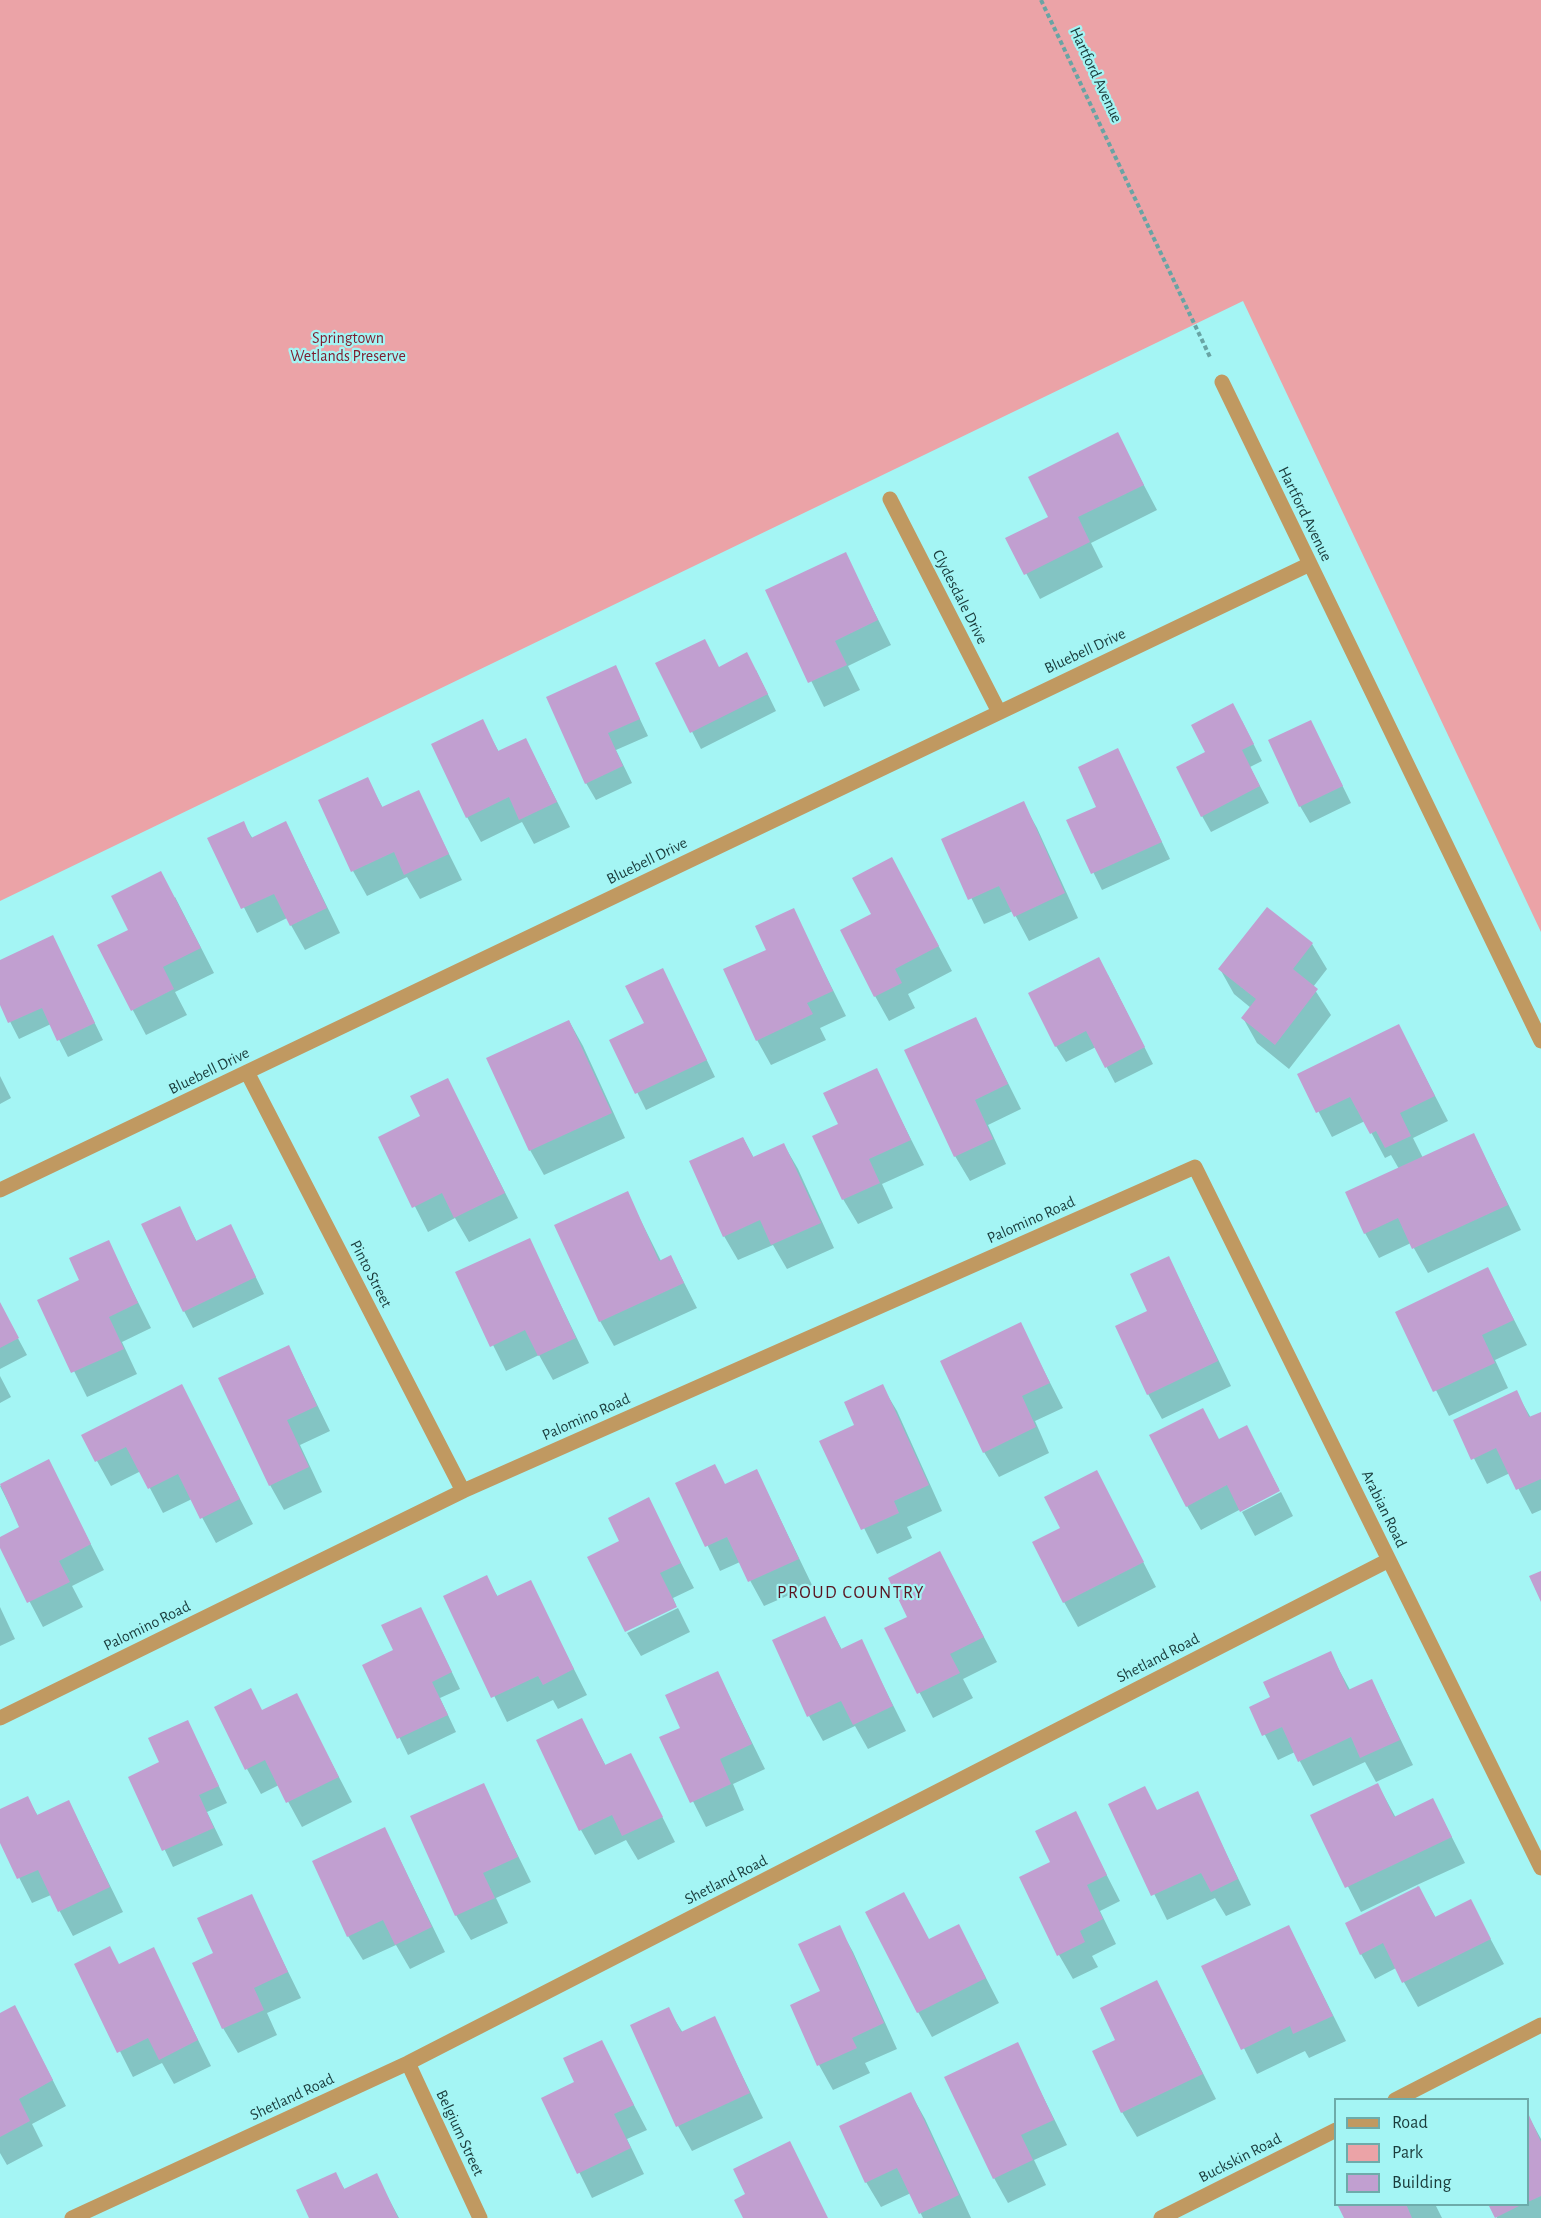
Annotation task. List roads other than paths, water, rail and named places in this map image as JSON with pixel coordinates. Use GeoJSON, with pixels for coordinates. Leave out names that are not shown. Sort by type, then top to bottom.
{"type":"FeatureCollection","features":[{"type":"Feature","properties":{"kind":"street","name":"Hartford Avenue"},"geometry":{"type":"LineString","coordinates":[[1221,382],[1541,1041]]}},
{"type":"Feature","properties":{"kind":"street","name":"Clydesdale Drive"},"geometry":{"type":"LineString","coordinates":[[890,499],[999,712]]}},
{"type":"Feature","properties":{"kind":"street","name":"Bluebell Drive"},"geometry":{"type":"LineString","coordinates":[[0,1190],[1310,564]]}},
{"type":"Feature","properties":{"kind":"street","name":"Pinto Street"},"geometry":{"type":"LineString","coordinates":[[248,1072],[463,1491]]}},
{"type":"Feature","properties":{"kind":"street","name":"Palomino Road"},"geometry":{"type":"LineString","coordinates":[[0,1718],[463,1491],[1195,1167]]}},
{"type":"Feature","properties":{"kind":"street","name":"Arabian Road"},"geometry":{"type":"LineString","coordinates":[[1195,1167],[1541,1868]]}},
{"type":"Feature","properties":{"kind":"street","name":"Shetland Road"},"geometry":{"type":"LineString","coordinates":[[72,2218],[408,2063],[1389,1560]]}},
{"type":"Feature","properties":{"kind":"street"},"geometry":{"type":"LineString","coordinates":[[1399,2098],[1541,2025]]}},
{"type":"Feature","properties":{"kind":"street","name":"Belgium Street"},"geometry":{"type":"LineString","coordinates":[[408,2063],[480,2218]]}},
{"type":"Feature","properties":{"kind":"street","name":"Buckskin Road"},"geometry":{"type":"LineString","coordinates":[[1161,2218],[1181,2214],[1334,2131]]}},
{"type":"Feature","properties":{"kind":"district","name":"PROUD COUNTRY"},"geometry":{"type":"Point","coordinates":[851,1593]}},
{"type":"Feature","properties":{"kind":"park label","name":"Springtown Wetlands Preserve"},"geometry":{"type":"Point","coordinates":[348,347]}}]}
